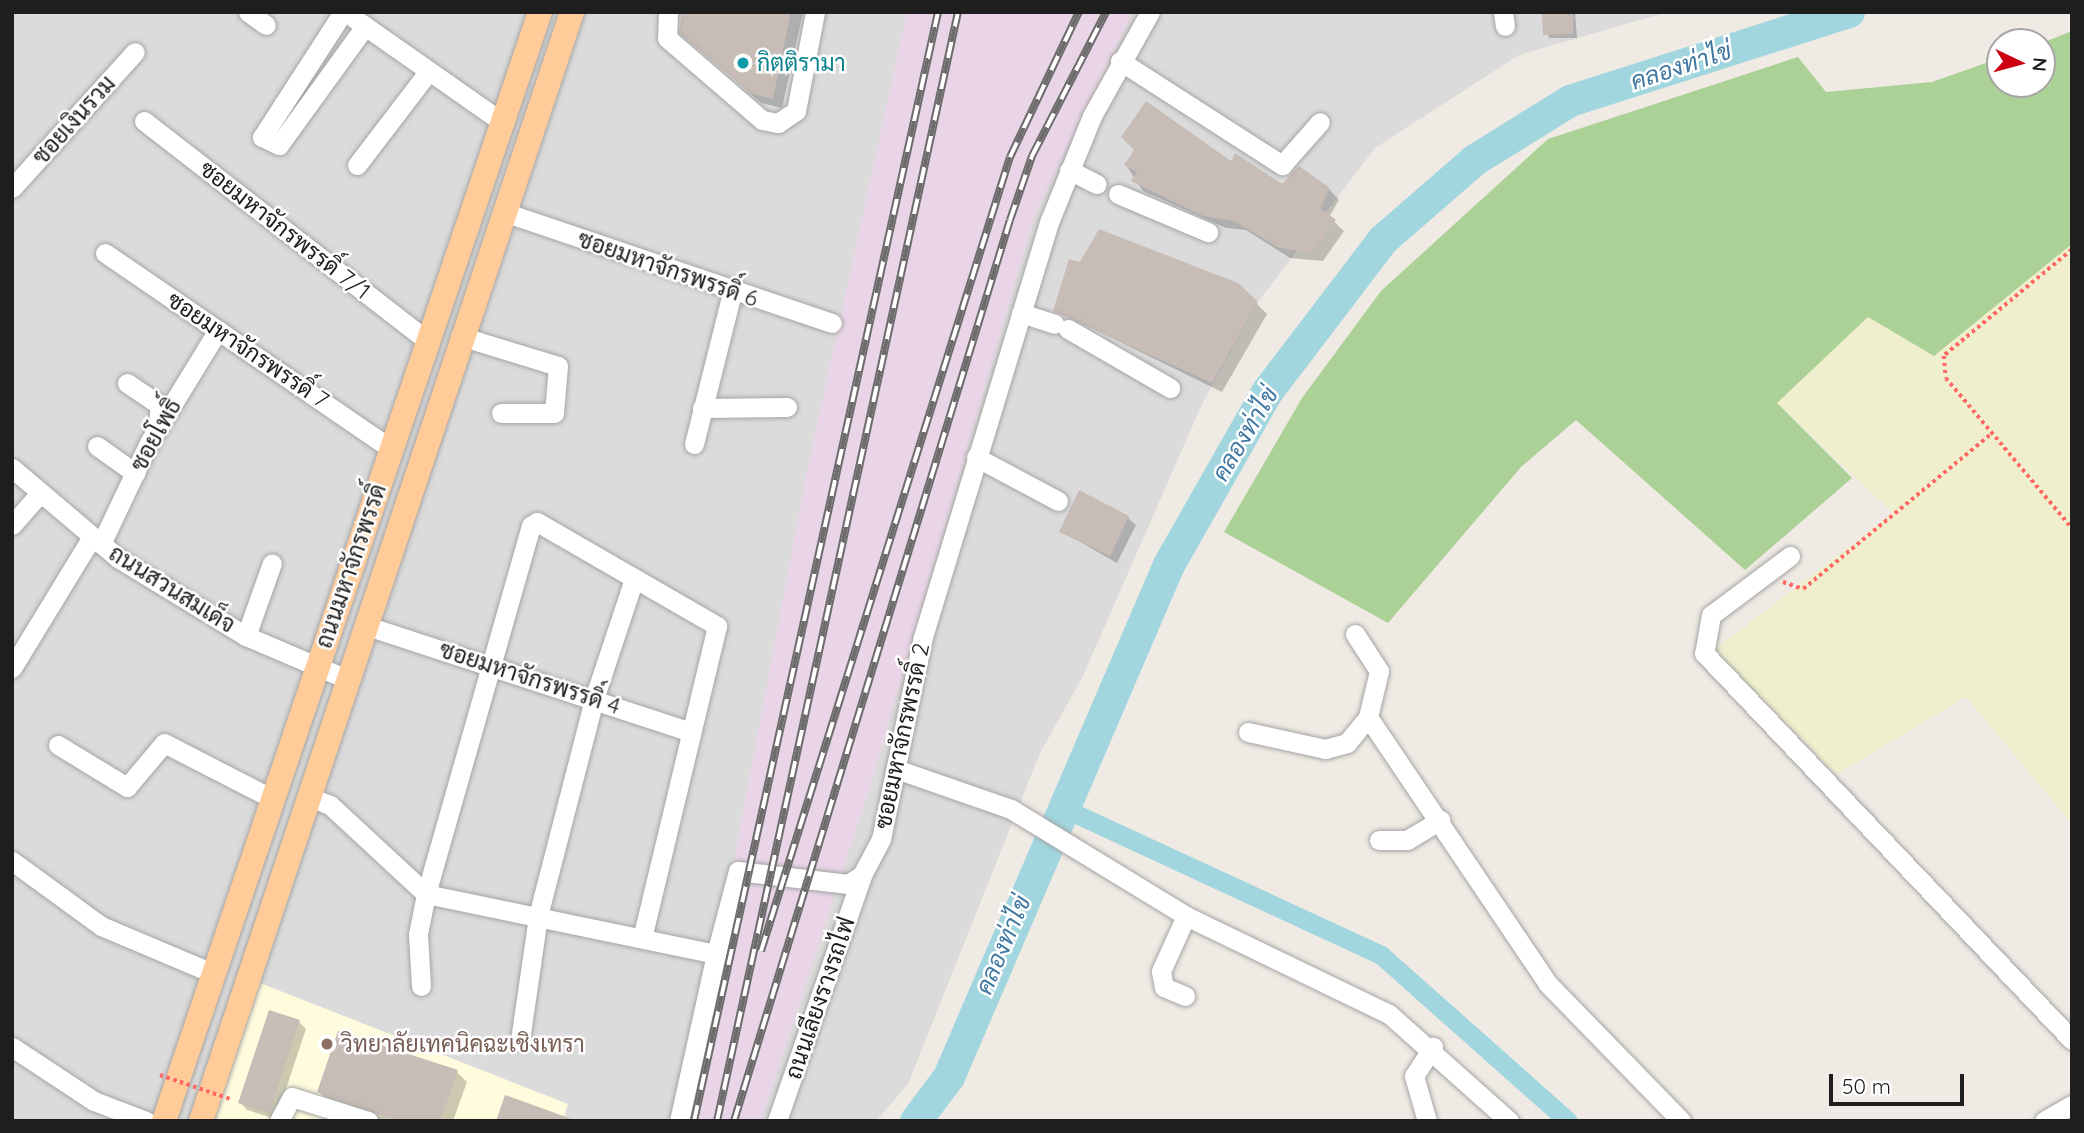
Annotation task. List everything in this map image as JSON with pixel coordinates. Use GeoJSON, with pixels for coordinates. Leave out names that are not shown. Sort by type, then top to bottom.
{"type":"FeatureCollection","features":[{"type":"Feature","properties":{"kind":"main road","name":"ถนนมหาจักรพรรดิ์"},"geometry":{"type":"LineString","coordinates":[[164,1121],[499,120],[540,12]]}},
{"type":"Feature","properties":{"kind":"main road","name":"ถนนมหาจักรพรรดิ์"},"geometry":{"type":"LineString","coordinates":[[201,1121],[367,626],[460,336],[572,12]]}},
{"type":"Feature","properties":{"kind":"street"},"geometry":{"type":"LineString","coordinates":[[248,12],[266,25]]}},
{"type":"Feature","properties":{"kind":"street"},"geometry":{"type":"LineString","coordinates":[[365,26],[279,145],[262,137],[344,12],[365,26],[428,72],[499,120]]}},
{"type":"Feature","properties":{"kind":"street"},"geometry":{"type":"LineString","coordinates":[[668,12],[667,38],[762,120],[778,123],[796,111],[814,12]]}},
{"type":"Feature","properties":{"kind":"street","name":"ซอยมหาจักรพรรดิ์ 2"},"geometry":{"type":"LineString","coordinates":[[862,874],[881,839],[923,637],[1021,313],[1069,170],[1121,61],[1150,12]]}},
{"type":"Feature","properties":{"kind":"street","name":"ซอยเงินรวม"},"geometry":{"type":"LineString","coordinates":[[12,188],[135,52]]}},
{"type":"Feature","properties":{"kind":"street"},"geometry":{"type":"LineString","coordinates":[[1121,61],[1282,165],[1320,122]]}},
{"type":"Feature","properties":{"kind":"street"},"geometry":{"type":"LineString","coordinates":[[357,165],[428,72]]}},
{"type":"Feature","properties":{"kind":"street","name":"ซอยมหาจักรพรรดิ์ 7/1"},"geometry":{"type":"LineString","coordinates":[[144,121],[426,340]]}},
{"type":"Feature","properties":{"kind":"street"},"geometry":{"type":"LineString","coordinates":[[1069,170],[1097,184]]}},
{"type":"Feature","properties":{"kind":"street"},"geometry":{"type":"LineString","coordinates":[[1118,194],[1208,232]]}},
{"type":"Feature","properties":{"kind":"street","name":"ซอยมหาจักรพรรดิ์ 6"},"geometry":{"type":"LineString","coordinates":[[504,212],[732,293],[832,323]]}},
{"type":"Feature","properties":{"kind":"street","name":"ซอยมหาจักรพรรดิ์ 7"},"geometry":{"type":"LineString","coordinates":[[105,253],[390,448]]}},
{"type":"Feature","properties":{"kind":"street"},"geometry":{"type":"LineString","coordinates":[[694,444],[732,293]]}},
{"type":"Feature","properties":{"kind":"street"},"geometry":{"type":"LineString","coordinates":[[1021,313],[1061,326],[1170,388]]}},
{"type":"Feature","properties":{"kind":"street","name":"ซอยโพธิ์"},"geometry":{"type":"LineString","coordinates":[[12,668],[96,540],[135,473],[150,441],[218,330]]}},
{"type":"Feature","properties":{"kind":"street"},"geometry":{"type":"LineString","coordinates":[[460,336],[558,366],[554,413],[501,413]]}},
{"type":"Feature","properties":{"kind":"street"},"geometry":{"type":"LineString","coordinates":[[127,383],[164,412],[150,441]]}},
{"type":"Feature","properties":{"kind":"street"},"geometry":{"type":"LineString","coordinates":[[702,408],[787,407]]}},
{"type":"Feature","properties":{"kind":"street"},"geometry":{"type":"LineString","coordinates":[[97,446],[135,473]]}},
{"type":"Feature","properties":{"kind":"street"},"geometry":{"type":"LineString","coordinates":[[976,457],[1058,501]]}},
{"type":"Feature","properties":{"kind":"street","name":"ถนนสวนสมเด็จ"},"geometry":{"type":"LineString","coordinates":[[12,468],[96,540],[246,636],[316,670],[349,680]]}},
{"type":"Feature","properties":{"kind":"street"},"geometry":{"type":"LineString","coordinates":[[12,524],[40,494]]}},
{"type":"Feature","properties":{"kind":"street"},"geometry":{"type":"LineString","coordinates":[[421,986],[418,934],[426,894],[534,523],[542,522],[717,626],[642,937]]}},
{"type":"Feature","properties":{"kind":"street"},"geometry":{"type":"LineString","coordinates":[[1790,556],[1761,575],[1711,615],[1704,653],[2072,1041]]}},
{"type":"Feature","properties":{"kind":"street"},"geometry":{"type":"LineString","coordinates":[[246,636],[272,563]]}},
{"type":"Feature","properties":{"kind":"street"},"geometry":{"type":"LineString","coordinates":[[520,1040],[538,916],[594,699],[634,579]]}},
{"type":"Feature","properties":{"kind":"street","name":"ซอยมหาจักรพรรดิ์ 4"},"geometry":{"type":"LineString","coordinates":[[367,626],[491,664],[691,732]]}},
{"type":"Feature","properties":{"kind":"street"},"geometry":{"type":"LineString","coordinates":[[1248,732],[1325,749],[1348,743],[1368,717],[1379,671],[1355,634]]}},
{"type":"Feature","properties":{"kind":"street"},"geometry":{"type":"LineString","coordinates":[[1368,717],[1440,820],[1548,984],[1681,1121]]}},
{"type":"Feature","properties":{"kind":"street"},"geometry":{"type":"LineString","coordinates":[[58,745],[130,787],[164,743],[271,798]]}},
{"type":"Feature","properties":{"kind":"street"},"geometry":{"type":"LineString","coordinates":[[896,769],[1011,809],[1122,881],[1186,916],[1346,990],[1433,1047],[1509,1121]]}},
{"type":"Feature","properties":{"kind":"street"},"geometry":{"type":"LineString","coordinates":[[310,796],[330,805],[426,894],[716,954]]}},
{"type":"Feature","properties":{"kind":"street"},"geometry":{"type":"LineString","coordinates":[[1379,839],[1407,840],[1440,820]]}},
{"type":"Feature","properties":{"kind":"street"},"geometry":{"type":"LineString","coordinates":[[12,861],[101,926],[212,973]]}},
{"type":"Feature","properties":{"kind":"street"},"geometry":{"type":"LineString","coordinates":[[679,1121],[716,954],[738,871],[848,884],[862,874]]}},
{"type":"Feature","properties":{"kind":"street","name":"ถนนเลียงรางรถไฟ"},"geometry":{"type":"LineString","coordinates":[[777,1121],[862,874]]}},
{"type":"Feature","properties":{"kind":"street"},"geometry":{"type":"LineString","coordinates":[[1185,996],[1164,987],[1161,971],[1186,916]]}},
{"type":"Feature","properties":{"kind":"street"},"geometry":{"type":"LineString","coordinates":[[12,1047],[94,1101],[146,1121]]}},
{"type":"Feature","properties":{"kind":"street"},"geometry":{"type":"LineString","coordinates":[[1427,1121],[1414,1076],[1433,1047]]}},
{"type":"Feature","properties":{"kind":"street"},"geometry":{"type":"LineString","coordinates":[[279,1121],[292,1097],[368,1121]]}},
{"type":"Feature","properties":{"kind":"street"},"geometry":{"type":"LineString","coordinates":[[2044,1121],[2072,1105]]}},
{"type":"Feature","properties":{"kind":"path"},"geometry":{"type":"LineString","coordinates":[[2072,250],[1944,356],[1946,378],[1990,435],[2072,528]]}},
{"type":"Feature","properties":{"kind":"path"},"geometry":{"type":"LineString","coordinates":[[1761,575],[1803,589],[1990,435]]}},
{"type":"Feature","properties":{"kind":"path"},"geometry":{"type":"LineString","coordinates":[[160,1075],[230,1099]]}},
{"type":"Feature","properties":{"kind":"shaded area"},"geometry":{"type":"Polygon","coordinates":[[[12,12],[1668,12],[1519,55],[1375,148],[1258,302],[1203,402],[1082,678],[1040,753],[908,1084],[876,1121],[12,1121],[12,12]]]}},
{"type":"Feature","properties":{"kind":"shaded area"},"geometry":{"type":"Polygon","coordinates":[[[907,12],[1133,12],[1034,217],[870,787],[761,1121],[685,1121],[808,466],[907,12]]]}},
{"type":"Feature","properties":{"kind":"shaded area","name":"วิทยาลัยเทคนิคฉะเชิงเทรา"},"geometry":{"type":"Polygon","coordinates":[[[260,983],[568,1104],[563,1121],[214,1121],[260,983]]]}},
{"type":"Feature","properties":{"kind":"green space"},"geometry":{"type":"Polygon","coordinates":[[[2072,31],[2072,244],[1934,356],[1868,317],[1777,403],[1852,478],[1745,570],[1576,420],[1521,467],[1388,623],[1224,532],[1302,398],[1381,291],[1548,139],[1798,57],[1826,92],[1932,82],[1986,63],[1986,98],[2056,98],[2056,37],[2072,31]]]}},
{"type":"Feature","properties":{"kind":"green space"},"geometry":{"type":"Polygon","coordinates":[[[2072,244],[2072,824],[1966,697],[1836,775],[1714,650],[1893,513],[1777,403],[1868,316],[1934,356],[2072,244]]]}},
{"type":"Feature","properties":{"kind":"building","name":"กิตติรามา"},"geometry":{"type":"Polygon","coordinates":[[[682,12],[791,12],[773,99],[750,93],[679,33],[682,12]]]}},
{"type":"Feature","properties":{"kind":"building"},"geometry":{"type":"Polygon","coordinates":[[[1542,12],[1573,12],[1573,34],[1543,35],[1542,12]]]}},
{"type":"Feature","properties":{"kind":"building"},"geometry":{"type":"Polygon","coordinates":[[[1146,101],[1231,161],[1235,153],[1282,184],[1299,166],[1330,188],[1320,208],[1336,220],[1312,252],[1279,248],[1234,221],[1202,216],[1131,181],[1137,172],[1124,165],[1134,150],[1121,137],[1146,101]]]}},
{"type":"Feature","properties":{"kind":"building"},"geometry":{"type":"Polygon","coordinates":[[[1099,229],[1238,283],[1258,302],[1212,383],[1053,311],[1069,259],[1080,262],[1099,229]]]}},
{"type":"Feature","properties":{"kind":"building"},"geometry":{"type":"Polygon","coordinates":[[[1079,490],[1129,516],[1110,556],[1059,532],[1079,490]]]}},
{"type":"Feature","properties":{"kind":"building"},"geometry":{"type":"Polygon","coordinates":[[[269,1010],[300,1020],[269,1113],[238,1103],[269,1010]]]}},
{"type":"Feature","properties":{"kind":"building"},"geometry":{"type":"Polygon","coordinates":[[[338,1031],[458,1070],[440,1121],[398,1121],[317,1092],[338,1031]]]}},
{"type":"Feature","properties":{"kind":"building"},"geometry":{"type":"Polygon","coordinates":[[[505,1095],[572,1119],[572,1121],[496,1121],[505,1095]]]}},
{"type":"Feature","properties":{"kind":"waterway","name":"คลองท่าไข่"},"geometry":{"type":"LineString","coordinates":[[916,1121],[949,1077],[1169,565],[1268,391],[1383,240],[1475,160],[1570,101],[1849,12]]}},
{"type":"Feature","properties":{"kind":"waterway"},"geometry":{"type":"LineString","coordinates":[[1061,807],[1381,955],[1568,1121]]}},
{"type":"Feature","properties":{"kind":"railway"},"geometry":{"type":"LineString","coordinates":[[694,1121],[938,12]]}},
{"type":"Feature","properties":{"kind":"railway"},"geometry":{"type":"LineString","coordinates":[[717,1121],[958,12]]}},
{"type":"Feature","properties":{"kind":"railway"},"geometry":{"type":"LineString","coordinates":[[761,951],[1010,157],[1079,12]]}},
{"type":"Feature","properties":{"kind":"railway"},"geometry":{"type":"LineString","coordinates":[[734,1121],[1010,220],[1032,156],[1106,12]]}},
{"type":"Feature","properties":{"kind":"place","name":"กิตติรามา"},"geometry":{"type":"Point","coordinates":[743,63]}},
{"type":"Feature","properties":{"kind":"place","name":"วิทยาลัยเทคนิคฉะเชิงเทรา"},"geometry":{"type":"Point","coordinates":[327,1044]}}]}
